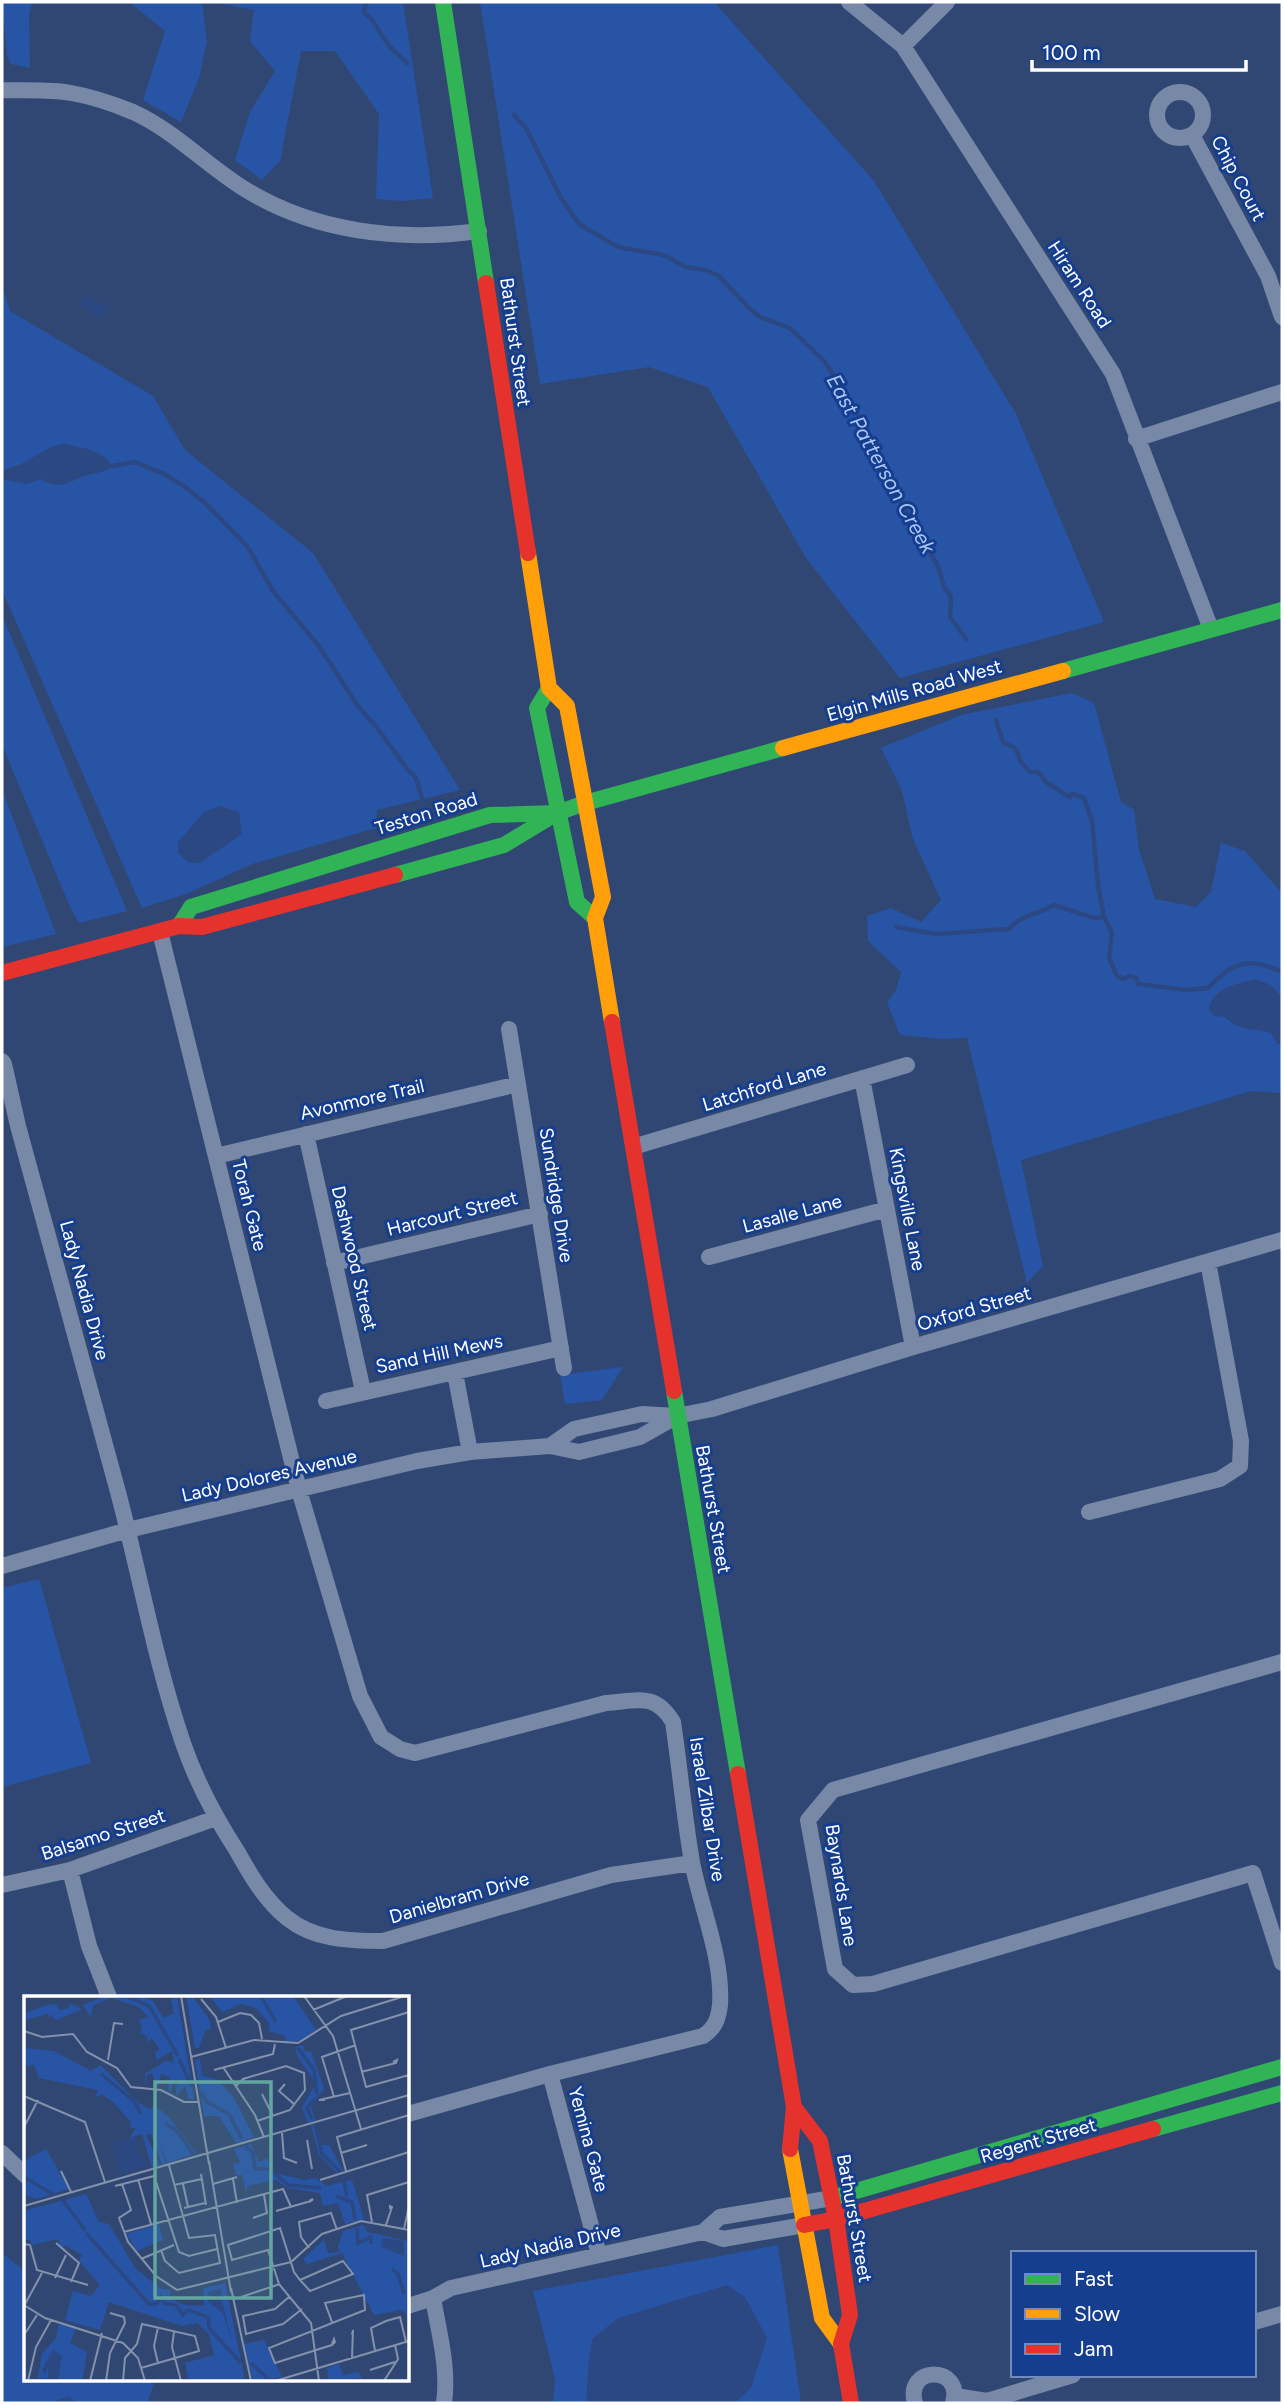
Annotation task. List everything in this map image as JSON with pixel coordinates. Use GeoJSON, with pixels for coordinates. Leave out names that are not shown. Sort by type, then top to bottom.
{"type":"FeatureCollection","features":[{"type":"Feature","properties":{"kind":"main road","name":"Bathurst Street"},"geometry":{"type":"LineString","coordinates":[[443,2],[514,477],[549,688],[567,706],[603,897],[595,918],[794,2107],[790,2149],[822,2318],[841,2344],[851,2403]]}},
{"type":"Feature","properties":{"kind":"main road","name":"Elgin Mills Road West"},"geometry":{"type":"LineString","coordinates":[[557,813],[1282,610]]}},
{"type":"Feature","properties":{"kind":"main road","name":"Bathurst Street"},"geometry":{"type":"LineString","coordinates":[[549,688],[537,708],[557,813],[577,902],[595,918]]}},
{"type":"Feature","properties":{"kind":"main road","name":"Teston Road"},"geometry":{"type":"LineString","coordinates":[[179,926],[191,907],[490,814],[557,813]]}},
{"type":"Feature","properties":{"kind":"main road","name":"Teston Road"},"geometry":{"type":"LineString","coordinates":[[2,972],[179,926],[202,926],[504,845],[557,813]]}},
{"type":"Feature","properties":{"kind":"main road","name":"Regent Street"},"geometry":{"type":"LineString","coordinates":[[832,2198],[1282,2067]]}},
{"type":"Feature","properties":{"kind":"main road","name":"Regent Street"},"geometry":{"type":"LineString","coordinates":[[804,2225],[836,2219],[1282,2093]]}},
{"type":"Feature","properties":{"kind":"main road","name":"Bathurst Street"},"geometry":{"type":"LineString","coordinates":[[794,2107],[820,2141],[832,2198],[850,2315],[841,2344]]}},
{"type":"Feature","properties":{"kind":"street","name":"Hiram Road"},"geometry":{"type":"LineString","coordinates":[[849,2],[903,46],[1113,374],[1211,629]]}},
{"type":"Feature","properties":{"kind":"street"},"geometry":{"type":"LineString","coordinates":[[903,46],[947,2]]}},
{"type":"Feature","properties":{"kind":"street"},"geometry":{"type":"LineString","coordinates":[[2,90],[71,93],[133,112],[242,188],[273,205],[319,222],[373,234],[431,237],[479,231]]}},
{"type":"Feature","properties":{"kind":"street","name":"Chip Court"},"geometry":{"type":"LineString","coordinates":[[1192,135],[1268,276],[1282,317]]}},
{"type":"Feature","properties":{"kind":"street"},"geometry":{"type":"LineString","coordinates":[[1136,439],[1282,392]]}},
{"type":"Feature","properties":{"kind":"street","name":"Torah Gate"},"geometry":{"type":"LineString","coordinates":[[160,932],[299,1490]]}},
{"type":"Feature","properties":{"kind":"street","name":"Sundridge Drive"},"geometry":{"type":"LineString","coordinates":[[509,1030],[564,1368]]}},
{"type":"Feature","properties":{"kind":"street","name":"Lady Nadia Drive"},"geometry":{"type":"LineString","coordinates":[[2,1061],[128,1530]]}},
{"type":"Feature","properties":{"kind":"street","name":"Latchford Lane"},"geometry":{"type":"LineString","coordinates":[[633,1147],[907,1065]]}},
{"type":"Feature","properties":{"kind":"street","name":"Kingsville Lane"},"geometry":{"type":"LineString","coordinates":[[862,1079],[913,1347]]}},
{"type":"Feature","properties":{"kind":"street","name":"Avonmore Trail"},"geometry":{"type":"LineString","coordinates":[[216,1156],[518,1084]]}},
{"type":"Feature","properties":{"kind":"street","name":"Dashwood Street"},"geometry":{"type":"LineString","coordinates":[[306,1134],[363,1391]]}},
{"type":"Feature","properties":{"kind":"street","name":"Lasalle Lane"},"geometry":{"type":"LineString","coordinates":[[709,1257],[887,1209]]}},
{"type":"Feature","properties":{"kind":"street","name":"Harcourt Street"},"geometry":{"type":"LineString","coordinates":[[334,1264],[540,1214]]}},
{"type":"Feature","properties":{"kind":"street","name":"Oxford Street"},"geometry":{"type":"LineString","coordinates":[[677,1416],[716,1408],[913,1347],[1282,1240]]}},
{"type":"Feature","properties":{"kind":"street"},"geometry":{"type":"LineString","coordinates":[[1089,1512],[1220,1479],[1240,1466],[1241,1441],[1208,1262]]}},
{"type":"Feature","properties":{"kind":"street","name":"Sand Hill Mews"},"geometry":{"type":"LineString","coordinates":[[326,1401],[561,1348]]}},
{"type":"Feature","properties":{"kind":"street"},"geometry":{"type":"LineString","coordinates":[[455,1373],[470,1452]]}},
{"type":"Feature","properties":{"kind":"street","name":"Lady Dolores Avenue"},"geometry":{"type":"LineString","coordinates":[[550,1446],[574,1429],[642,1414],[677,1416]]}},
{"type":"Feature","properties":{"kind":"street","name":"Lady Dolores Avenue"},"geometry":{"type":"LineString","coordinates":[[2,1566],[128,1530],[417,1461],[470,1452],[550,1446],[579,1452],[640,1437],[677,1416]]}},
{"type":"Feature","properties":{"kind":"street","name":"Israel Zilbar Drive"},"geometry":{"type":"LineString","coordinates":[[299,1490],[360,1696],[381,1737],[400,1749],[415,1753],[606,1703],[653,1701],[665,1708],[673,1722],[692,1863],[720,1986],[718,2017],[713,2029],[703,2036],[550,2074],[410,2113]]}},
{"type":"Feature","properties":{"kind":"street","name":"Danielbram Drive"},"geometry":{"type":"LineString","coordinates":[[128,1530],[166,1687],[183,1744],[216,1818],[262,1894],[286,1917],[304,1929],[324,1936],[383,1941],[611,1875],[692,1863]]}},
{"type":"Feature","properties":{"kind":"street","name":"Baynards Lane"},"geometry":{"type":"LineString","coordinates":[[1282,1662],[833,1790],[808,1820],[835,1969],[853,1985],[873,1984],[1253,1873],[1282,1963]]}},
{"type":"Feature","properties":{"kind":"street","name":"Balsamo Street"},"geometry":{"type":"LineString","coordinates":[[2,1885],[70,1870],[216,1818]]}},
{"type":"Feature","properties":{"kind":"street"},"geometry":{"type":"LineString","coordinates":[[70,1870],[89,1946],[110,1996]]}},
{"type":"Feature","properties":{"kind":"street","name":"Yemina Gate"},"geometry":{"type":"LineString","coordinates":[[550,2074],[599,2255]]}},
{"type":"Feature","properties":{"kind":"street"},"geometry":{"type":"LineString","coordinates":[[2,2153],[24,2174]]}},
{"type":"Feature","properties":{"kind":"street","name":"Lady Nadia Drive"},"geometry":{"type":"LineString","coordinates":[[410,2305],[452,2288],[703,2232],[720,2217],[832,2198]]}},
{"type":"Feature","properties":{"kind":"street","name":"Lady Nadia Drive"},"geometry":{"type":"LineString","coordinates":[[703,2232],[723,2239],[804,2225]]}},
{"type":"Feature","properties":{"kind":"street"},"geometry":{"type":"LineString","coordinates":[[433,2298],[445,2362],[444,2403]]}},
{"type":"Feature","properties":{"kind":"street"},"geometry":{"type":"LineString","coordinates":[[1256,2321],[1282,2314]]}},
{"type":"Feature","properties":{"kind":"street"},"geometry":{"type":"LineString","coordinates":[[915,2403],[915,2386],[919,2380],[932,2374],[946,2377],[954,2389],[954,2400],[987,2401],[1066,2377]]}},
{"type":"Feature","properties":{"kind":"shaded area"},"geometry":{"type":"Polygon","coordinates":[[[2,2],[32,2],[29,16],[30,68],[11,64],[7,55],[2,2]]]}},
{"type":"Feature","properties":{"kind":"shaded area"},"geometry":{"type":"Polygon","coordinates":[[[129,2],[202,2],[207,42],[199,78],[181,122],[143,100],[165,31],[129,2]]]}},
{"type":"Feature","properties":{"kind":"shaded area"},"geometry":{"type":"Polygon","coordinates":[[[212,2],[403,2],[433,198],[402,201],[376,199],[379,114],[335,51],[301,51],[280,161],[262,180],[235,160],[250,112],[275,71],[250,41],[254,10],[212,2]]]}},
{"type":"Feature","properties":{"kind":"shaded area"},"geometry":{"type":"Polygon","coordinates":[[[480,2],[714,2],[874,181],[1016,414],[1104,622],[900,678],[806,558],[708,387],[649,367],[540,384],[480,2]]]}},
{"type":"Feature","properties":{"kind":"shaded area"},"geometry":{"type":"Polygon","coordinates":[[[2,286],[10,311],[153,396],[185,450],[313,553],[460,790],[377,810],[376,828],[252,864],[189,893],[142,908],[2,590],[2,286]]]}},
{"type":"Feature","properties":{"kind":"shaded area"},"geometry":{"type":"Polygon","coordinates":[[[88,296],[107,307],[106,314],[101,319],[81,306],[83,299],[88,296]]]}},
{"type":"Feature","properties":{"kind":"shaded area"},"geometry":{"type":"Polygon","coordinates":[[[64,444],[98,453],[112,466],[103,472],[58,485],[41,479],[27,484],[2,479],[4,470],[51,447],[64,444]]]}},
{"type":"Feature","properties":{"kind":"shaded area"},"geometry":{"type":"Polygon","coordinates":[[[2,615],[127,911],[79,923],[71,909],[2,745],[2,615]]]}},
{"type":"Feature","properties":{"kind":"shaded area"},"geometry":{"type":"Polygon","coordinates":[[[1072,693],[1094,703],[1121,802],[1134,810],[1139,850],[1155,899],[1196,907],[1211,892],[1221,843],[1245,851],[1282,893],[1282,1093],[1251,1091],[1021,1160],[1043,1266],[1027,1283],[967,1038],[900,1035],[887,1002],[896,990],[901,972],[868,941],[867,916],[891,908],[921,922],[941,900],[913,839],[902,791],[881,748],[961,715],[1072,693]]]}},
{"type":"Feature","properties":{"kind":"shaded area"},"geometry":{"type":"Polygon","coordinates":[[[2,789],[56,934],[2,947],[2,789]]]}},
{"type":"Feature","properties":{"kind":"shaded area"},"geometry":{"type":"Polygon","coordinates":[[[220,806],[239,812],[242,834],[200,863],[189,863],[178,853],[178,842],[204,812],[220,806]]]}},
{"type":"Feature","properties":{"kind":"shaded area"},"geometry":{"type":"Polygon","coordinates":[[[1255,979],[1271,985],[1282,997],[1282,1044],[1277,1044],[1271,1033],[1241,1027],[1225,1017],[1214,1016],[1209,1009],[1215,996],[1221,991],[1255,979]]]}},
{"type":"Feature","properties":{"kind":"shaded area"},"geometry":{"type":"Polygon","coordinates":[[[623,1367],[602,1400],[565,1404],[560,1375],[623,1367]]]}},
{"type":"Feature","properties":{"kind":"shaded area"},"geometry":{"type":"Polygon","coordinates":[[[39,1579],[91,1763],[2,1787],[2,1588],[39,1579]]]}},
{"type":"Feature","properties":{"kind":"shaded area"},"geometry":{"type":"Polygon","coordinates":[[[778,2245],[801,2403],[553,2403],[555,2379],[533,2291],[778,2245]]]}},
{"type":"Feature","properties":{"kind":"shaded area"},"geometry":{"type":"Polygon","coordinates":[[[2,2253],[24,2270],[24,2380],[155,2380],[148,2402],[152,2403],[2,2403],[2,2253]]]}},
{"type":"Feature","properties":{"kind":"shaded area"},"geometry":{"type":"Polygon","coordinates":[[[727,2285],[745,2297],[767,2338],[751,2388],[735,2403],[586,2403],[592,2339],[618,2318],[727,2285]]]}},
{"type":"Feature","properties":{"kind":"waterway","name":"East Patterson Creek"},"geometry":{"type":"LineString","coordinates":[[366,2],[364,12],[389,46],[407,63]]}},
{"type":"Feature","properties":{"kind":"waterway","name":"East Patterson Creek"},"geometry":{"type":"LineString","coordinates":[[514,115],[526,128],[561,198],[579,224],[618,247],[664,255],[686,267],[705,270],[719,276],[750,309],[760,317],[790,328],[825,362],[854,407],[893,490],[938,566],[944,587],[951,596],[950,617],[966,639]]}},
{"type":"Feature","properties":{"kind":"waterway"},"geometry":{"type":"LineString","coordinates":[[112,466],[135,462],[164,474],[205,503],[247,546],[273,591],[318,645],[360,709],[416,778],[425,808],[435,823]]}},
{"type":"Feature","properties":{"kind":"waterway","name":"East Patterson Creek"},"geometry":{"type":"LineString","coordinates":[[996,720],[1003,742],[1016,749],[1021,762],[1030,772],[1038,772],[1046,782],[1070,797],[1072,794],[1084,798],[1092,821],[1104,917],[1112,933],[1109,958],[1117,976],[1123,979],[1130,976],[1136,978],[1138,984],[1186,990],[1208,988],[1225,972],[1242,964],[1260,964],[1282,972]]}},
{"type":"Feature","properties":{"kind":"waterway"},"geometry":{"type":"LineString","coordinates":[[896,927],[936,934],[1009,929],[1024,917],[1054,905],[1094,918],[1104,917]]}},
{"type":"Feature","properties":{"kind":"waterway"},"geometry":{"type":"LineString","coordinates":[[56,2403],[68,2399],[74,2403]]}},
{"type":"Feature","properties":{"kind":"traffic: fast"},"geometry":{"type":"LineString","coordinates":[[443,2],[486,283]]}},
{"type":"Feature","properties":{"kind":"traffic: fast"},"geometry":{"type":"LineString","coordinates":[[1063,671],[1282,610]]}},
{"type":"Feature","properties":{"kind":"traffic: fast"},"geometry":{"type":"LineString","coordinates":[[549,688],[537,708],[577,902],[595,918]]}},
{"type":"Feature","properties":{"kind":"traffic: fast"},"geometry":{"type":"LineString","coordinates":[[395,875],[504,845],[557,813],[585,803],[783,748]]}},
{"type":"Feature","properties":{"kind":"traffic: fast"},"geometry":{"type":"LineString","coordinates":[[179,926],[191,907],[490,815],[557,813]]}},
{"type":"Feature","properties":{"kind":"traffic: fast"},"geometry":{"type":"LineString","coordinates":[[674,1391],[738,1774]]}},
{"type":"Feature","properties":{"kind":"traffic: fast"},"geometry":{"type":"LineString","coordinates":[[832,2198],[1282,2067]]}},
{"type":"Feature","properties":{"kind":"traffic: fast"},"geometry":{"type":"LineString","coordinates":[[1153,2129],[1282,2093]]}},
{"type":"Feature","properties":{"kind":"traffic: slow"},"geometry":{"type":"LineString","coordinates":[[528,553],[549,688],[567,706],[603,897],[595,918],[612,1022]]}},
{"type":"Feature","properties":{"kind":"traffic: slow"},"geometry":{"type":"LineString","coordinates":[[783,748],[1063,671]]}},
{"type":"Feature","properties":{"kind":"traffic: slow"},"geometry":{"type":"LineString","coordinates":[[790,2149],[822,2318],[841,2344]]}},
{"type":"Feature","properties":{"kind":"traffic: jam"},"geometry":{"type":"LineString","coordinates":[[486,283],[528,553]]}},
{"type":"Feature","properties":{"kind":"traffic: jam"},"geometry":{"type":"LineString","coordinates":[[2,973],[179,926],[202,927],[395,875]]}},
{"type":"Feature","properties":{"kind":"traffic: jam"},"geometry":{"type":"LineString","coordinates":[[612,1022],[674,1391]]}},
{"type":"Feature","properties":{"kind":"traffic: jam"},"geometry":{"type":"LineString","coordinates":[[738,1774],[794,2107],[790,2149]]}},
{"type":"Feature","properties":{"kind":"traffic: jam"},"geometry":{"type":"LineString","coordinates":[[794,2107],[820,2141],[836,2219],[850,2315],[841,2344],[851,2403]]}},
{"type":"Feature","properties":{"kind":"traffic: jam"},"geometry":{"type":"LineString","coordinates":[[804,2225],[836,2219],[1153,2129]]}}]}
